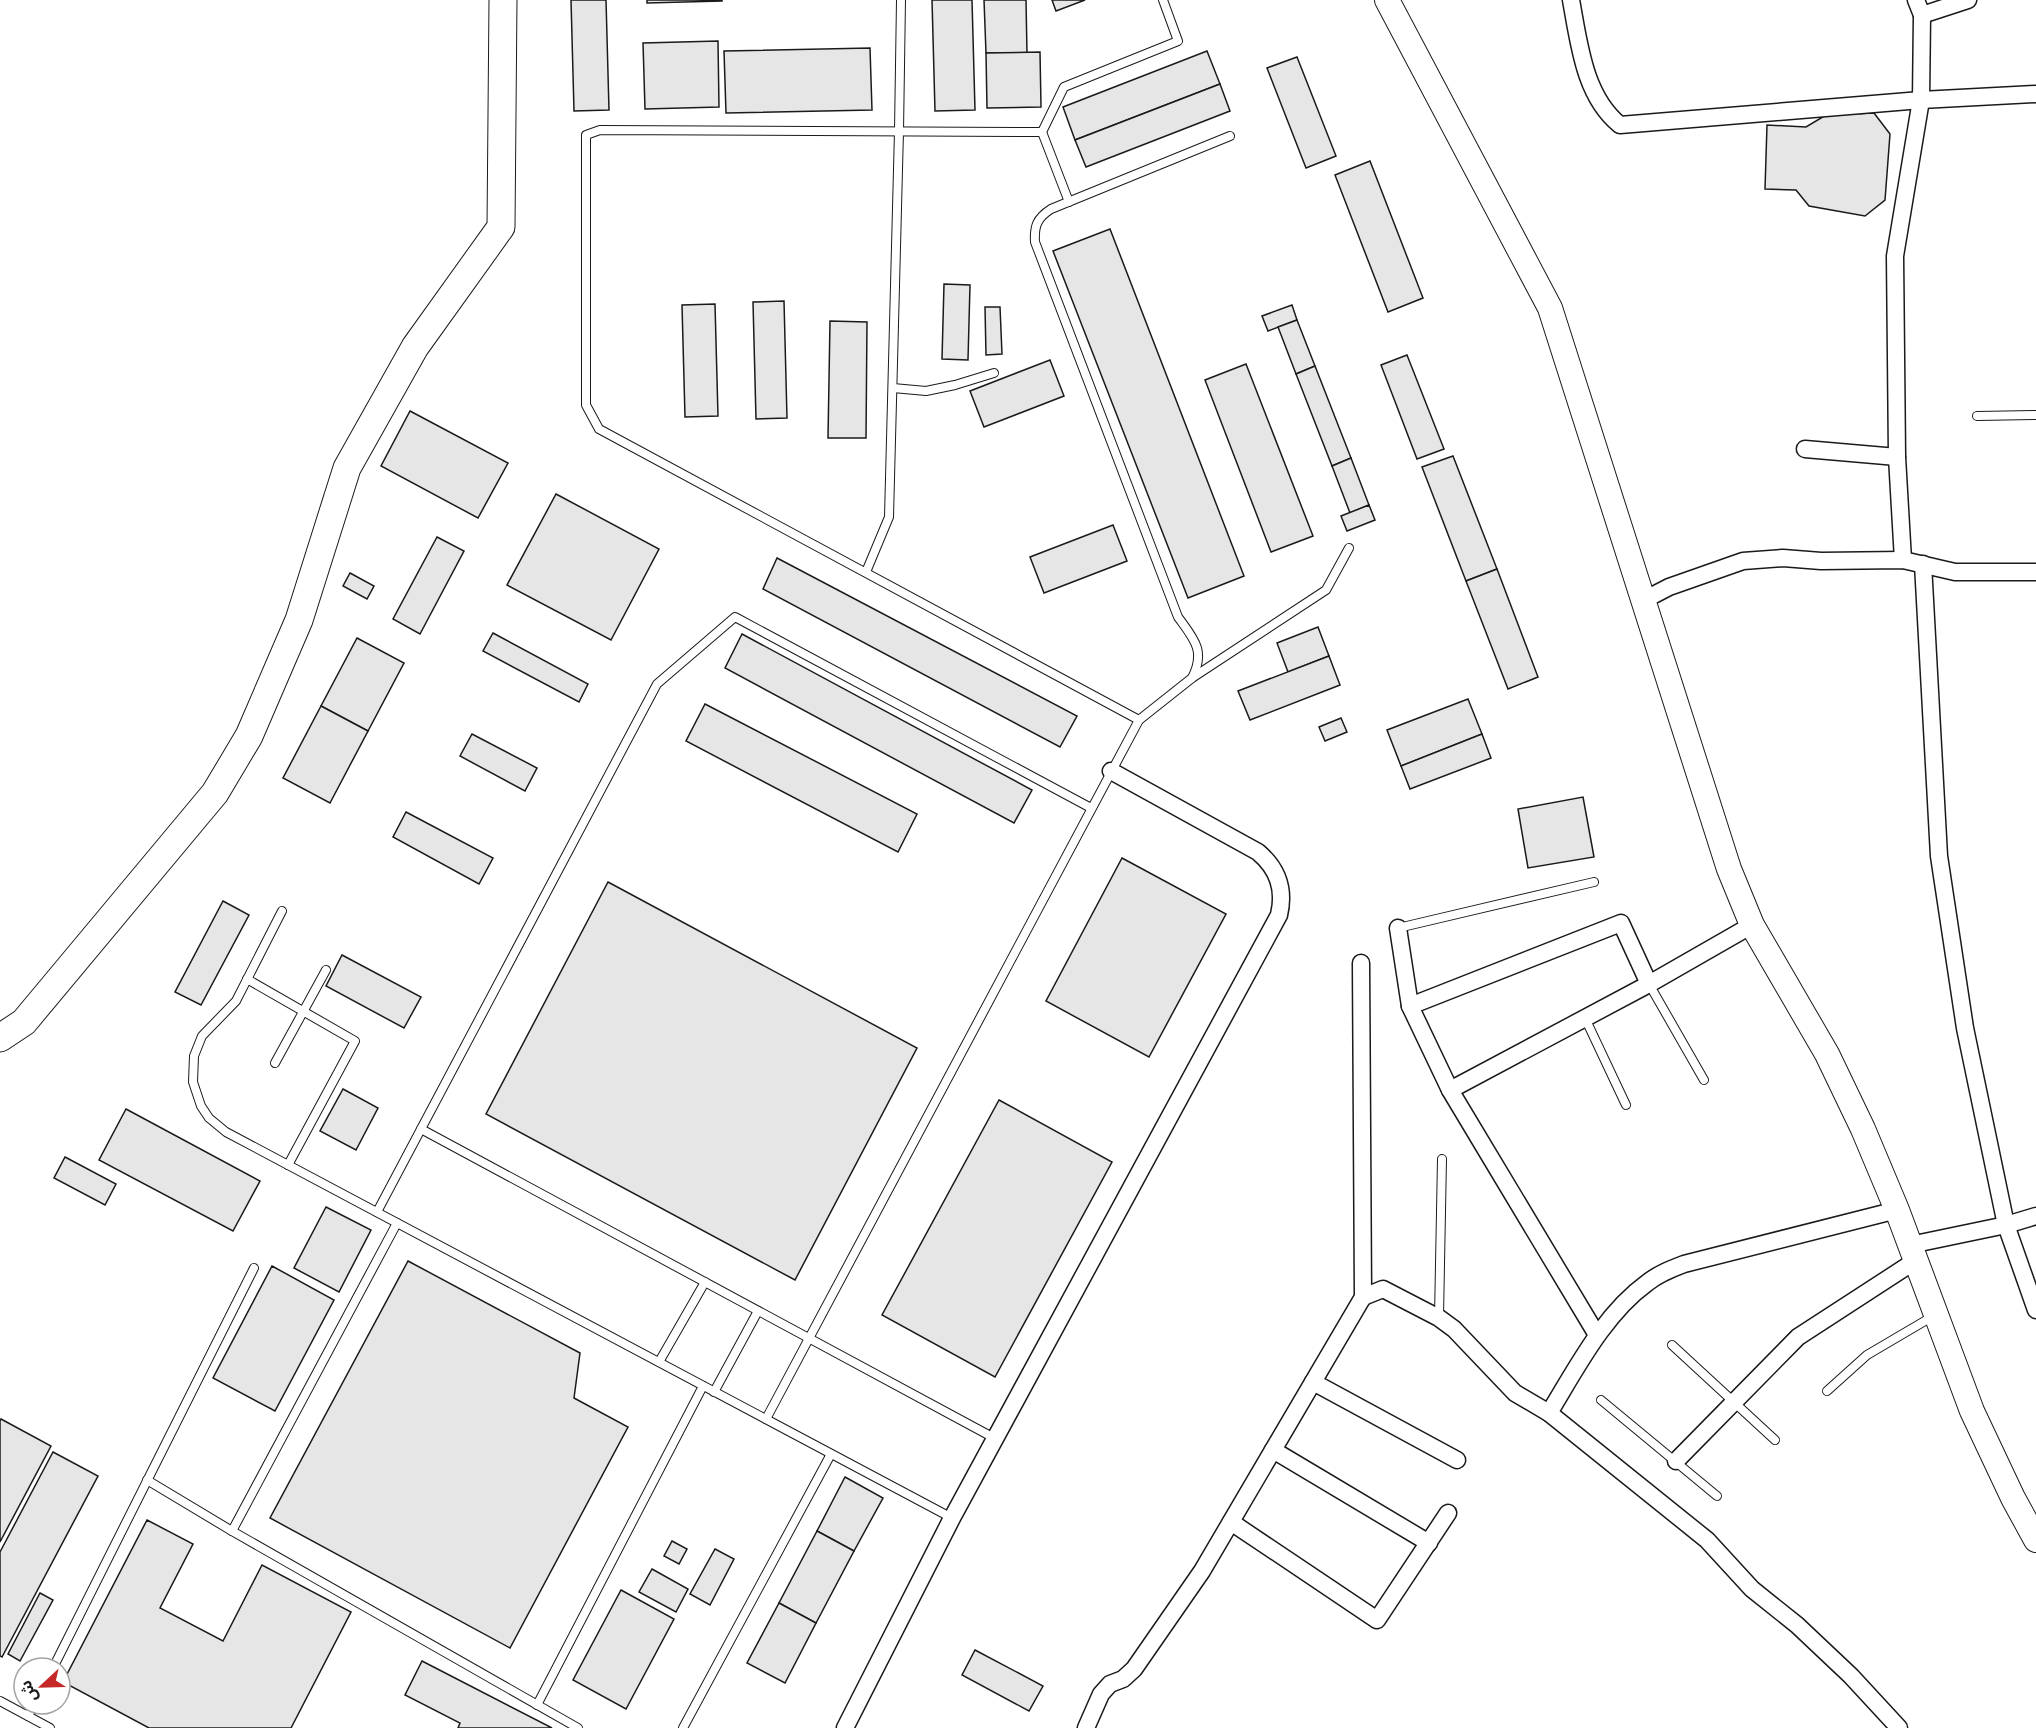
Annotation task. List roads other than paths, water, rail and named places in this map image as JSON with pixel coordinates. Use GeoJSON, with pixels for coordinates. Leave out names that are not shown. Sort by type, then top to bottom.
{"type":"FeatureCollection","features":[{"type":"Feature","properties":{"kind":"main road"},"geometry":{"type":"LineString","coordinates":[[0,1038],[24,1022],[215,794],[249,736],[299,620],[347,468],[415,347],[501,227],[503,0]]}},
{"type":"Feature","properties":{"kind":"main road"},"geometry":{"type":"LineString","coordinates":[[1387,0],[1550,308],[1729,869],[1752,925],[1827,1054],[1863,1129],[1897,1210],[1972,1411],[2013,1498],[2036,1540]]}},
{"type":"Feature","properties":{"kind":"street"},"geometry":{"type":"LineString","coordinates":[[1571,0],[1587,72],[1599,103],[1608,115],[1620,124],[1921,100],[2036,94]]}},
{"type":"Feature","properties":{"kind":"street"},"geometry":{"type":"LineString","coordinates":[[1903,560],[1898,457],[1894,256],[1921,100],[1919,8],[1968,0]]}},
{"type":"Feature","properties":{"kind":"street"},"geometry":{"type":"LineString","coordinates":[[1804,449],[1898,457]]}},
{"type":"Feature","properties":{"kind":"street"},"geometry":{"type":"LineString","coordinates":[[1644,600],[1669,587],[1743,561],[1784,558],[1821,561],[1903,560],[1955,572],[2036,572]]}},
{"type":"Feature","properties":{"kind":"street"},"geometry":{"type":"LineString","coordinates":[[1923,564],[1939,856],[1965,1028],[2006,1226],[2036,1310]]}},
{"type":"Feature","properties":{"kind":"street"},"geometry":{"type":"LineString","coordinates":[[845,1728],[952,1518],[1279,915],[1282,891],[1277,874],[1270,862],[1258,852],[1111,771]]}},
{"type":"Feature","properties":{"kind":"street"},"geometry":{"type":"LineString","coordinates":[[1410,1006],[1621,923],[1648,984]]}},
{"type":"Feature","properties":{"kind":"street"},"geometry":{"type":"LineString","coordinates":[[1450,1090],[1648,984],[1752,925]]}},
{"type":"Feature","properties":{"kind":"street"},"geometry":{"type":"LineString","coordinates":[[1398,928],[1410,1006],[1450,1090],[1597,1335]]}},
{"type":"Feature","properties":{"kind":"street"},"geometry":{"type":"LineString","coordinates":[[1086,1728],[1101,1694],[1110,1684],[1123,1679],[1134,1669],[1202,1571],[1363,1297],[1361,963]]}},
{"type":"Feature","properties":{"kind":"street"},"geometry":{"type":"LineString","coordinates":[[1549,1413],[1597,1335],[1631,1296],[1664,1272],[1684,1264],[1897,1210]]}},
{"type":"Feature","properties":{"kind":"street"},"geometry":{"type":"LineString","coordinates":[[1676,1461],[1798,1337],[1913,1253],[2036,1216]]}},
{"type":"Feature","properties":{"kind":"street"},"geometry":{"type":"LineString","coordinates":[[1363,1297],[1383,1289],[1439,1318],[1454,1329],[1515,1393],[1549,1413],[1707,1540],[1752,1589],[1797,1625],[1851,1676],[1899,1728]]}},
{"type":"Feature","properties":{"kind":"street"},"geometry":{"type":"LineString","coordinates":[[1313,1382],[1456,1460]]}},
{"type":"Feature","properties":{"kind":"street"},"geometry":{"type":"LineString","coordinates":[[1273,1450],[1429,1543]]}},
{"type":"Feature","properties":{"kind":"street"},"geometry":{"type":"LineString","coordinates":[[1231,1522],[1377,1620],[1448,1514]]}},
{"type":"Feature","properties":{"kind":"lane"},"geometry":{"type":"LineString","coordinates":[[866,572],[889,517],[901,0]]}},
{"type":"Feature","properties":{"kind":"lane"},"geometry":{"type":"LineString","coordinates":[[1069,202],[1042,132],[1064,87],[1178,40],[1163,0]]}},
{"type":"Feature","properties":{"kind":"lane"},"geometry":{"type":"LineString","coordinates":[[1042,132],[600,130],[586,135],[586,405],[599,429],[1139,720]]}},
{"type":"Feature","properties":{"kind":"lane"},"geometry":{"type":"LineString","coordinates":[[1192,678],[1198,666],[1199,652],[1192,636],[1178,617],[1035,242],[1034,230],[1041,216],[1069,202],[1230,136]]}},
{"type":"Feature","properties":{"kind":"lane"},"geometry":{"type":"LineString","coordinates":[[893,388],[926,391],[994,373]]}},
{"type":"Feature","properties":{"kind":"lane"},"geometry":{"type":"LineString","coordinates":[[1977,416],[2036,415]]}},
{"type":"Feature","properties":{"kind":"lane"},"geometry":{"type":"LineString","coordinates":[[766,1419],[1139,720],[1192,678],[1326,590],[1349,548]]}},
{"type":"Feature","properties":{"kind":"lane"},"geometry":{"type":"LineString","coordinates":[[377,1212],[657,684],[735,617],[1091,808]]}},
{"type":"Feature","properties":{"kind":"lane"},"geometry":{"type":"LineString","coordinates":[[1398,928],[1594,882]]}},
{"type":"Feature","properties":{"kind":"lane"},"geometry":{"type":"LineString","coordinates":[[282,911],[236,1001],[202,1036],[194,1056],[193,1082],[201,1107],[209,1118],[226,1132],[952,1518]]}},
{"type":"Feature","properties":{"kind":"lane"},"geometry":{"type":"LineString","coordinates":[[275,1063],[326,970]]}},
{"type":"Feature","properties":{"kind":"lane"},"geometry":{"type":"LineString","coordinates":[[248,979],[355,1041],[288,1165]]}},
{"type":"Feature","properties":{"kind":"lane"},"geometry":{"type":"LineString","coordinates":[[1648,984],[1704,1080]]}},
{"type":"Feature","properties":{"kind":"lane"},"geometry":{"type":"LineString","coordinates":[[1585,1018],[1626,1105]]}},
{"type":"Feature","properties":{"kind":"lane"},"geometry":{"type":"LineString","coordinates":[[421,1129],[996,1439]]}},
{"type":"Feature","properties":{"kind":"lane"},"geometry":{"type":"LineString","coordinates":[[1439,1318],[1442,1159]]}},
{"type":"Feature","properties":{"kind":"lane"},"geometry":{"type":"LineString","coordinates":[[232,1530],[398,1223]]}},
{"type":"Feature","properties":{"kind":"lane"},"geometry":{"type":"LineString","coordinates":[[59,1656],[254,1268]]}},
{"type":"Feature","properties":{"kind":"lane"},"geometry":{"type":"LineString","coordinates":[[659,1362],[705,1282]]}},
{"type":"Feature","properties":{"kind":"lane"},"geometry":{"type":"LineString","coordinates":[[714,1392],[758,1311]]}},
{"type":"Feature","properties":{"kind":"lane"},"geometry":{"type":"LineString","coordinates":[[1827,1391],[1867,1355],[1935,1314]]}},
{"type":"Feature","properties":{"kind":"lane"},"geometry":{"type":"LineString","coordinates":[[1672,1345],[1775,1440]]}},
{"type":"Feature","properties":{"kind":"lane"},"geometry":{"type":"LineString","coordinates":[[537,1705],[703,1386]]}},
{"type":"Feature","properties":{"kind":"lane"},"geometry":{"type":"LineString","coordinates":[[1601,1400],[1717,1496]]}},
{"type":"Feature","properties":{"kind":"lane"},"geometry":{"type":"LineString","coordinates":[[683,1728],[831,1454]]}},
{"type":"Feature","properties":{"kind":"lane"},"geometry":{"type":"LineString","coordinates":[[147,1480],[578,1728]]}},
{"type":"Feature","properties":{"kind":"lane"},"geometry":{"type":"LineString","coordinates":[[28,1716],[50,1728]]}}]}
